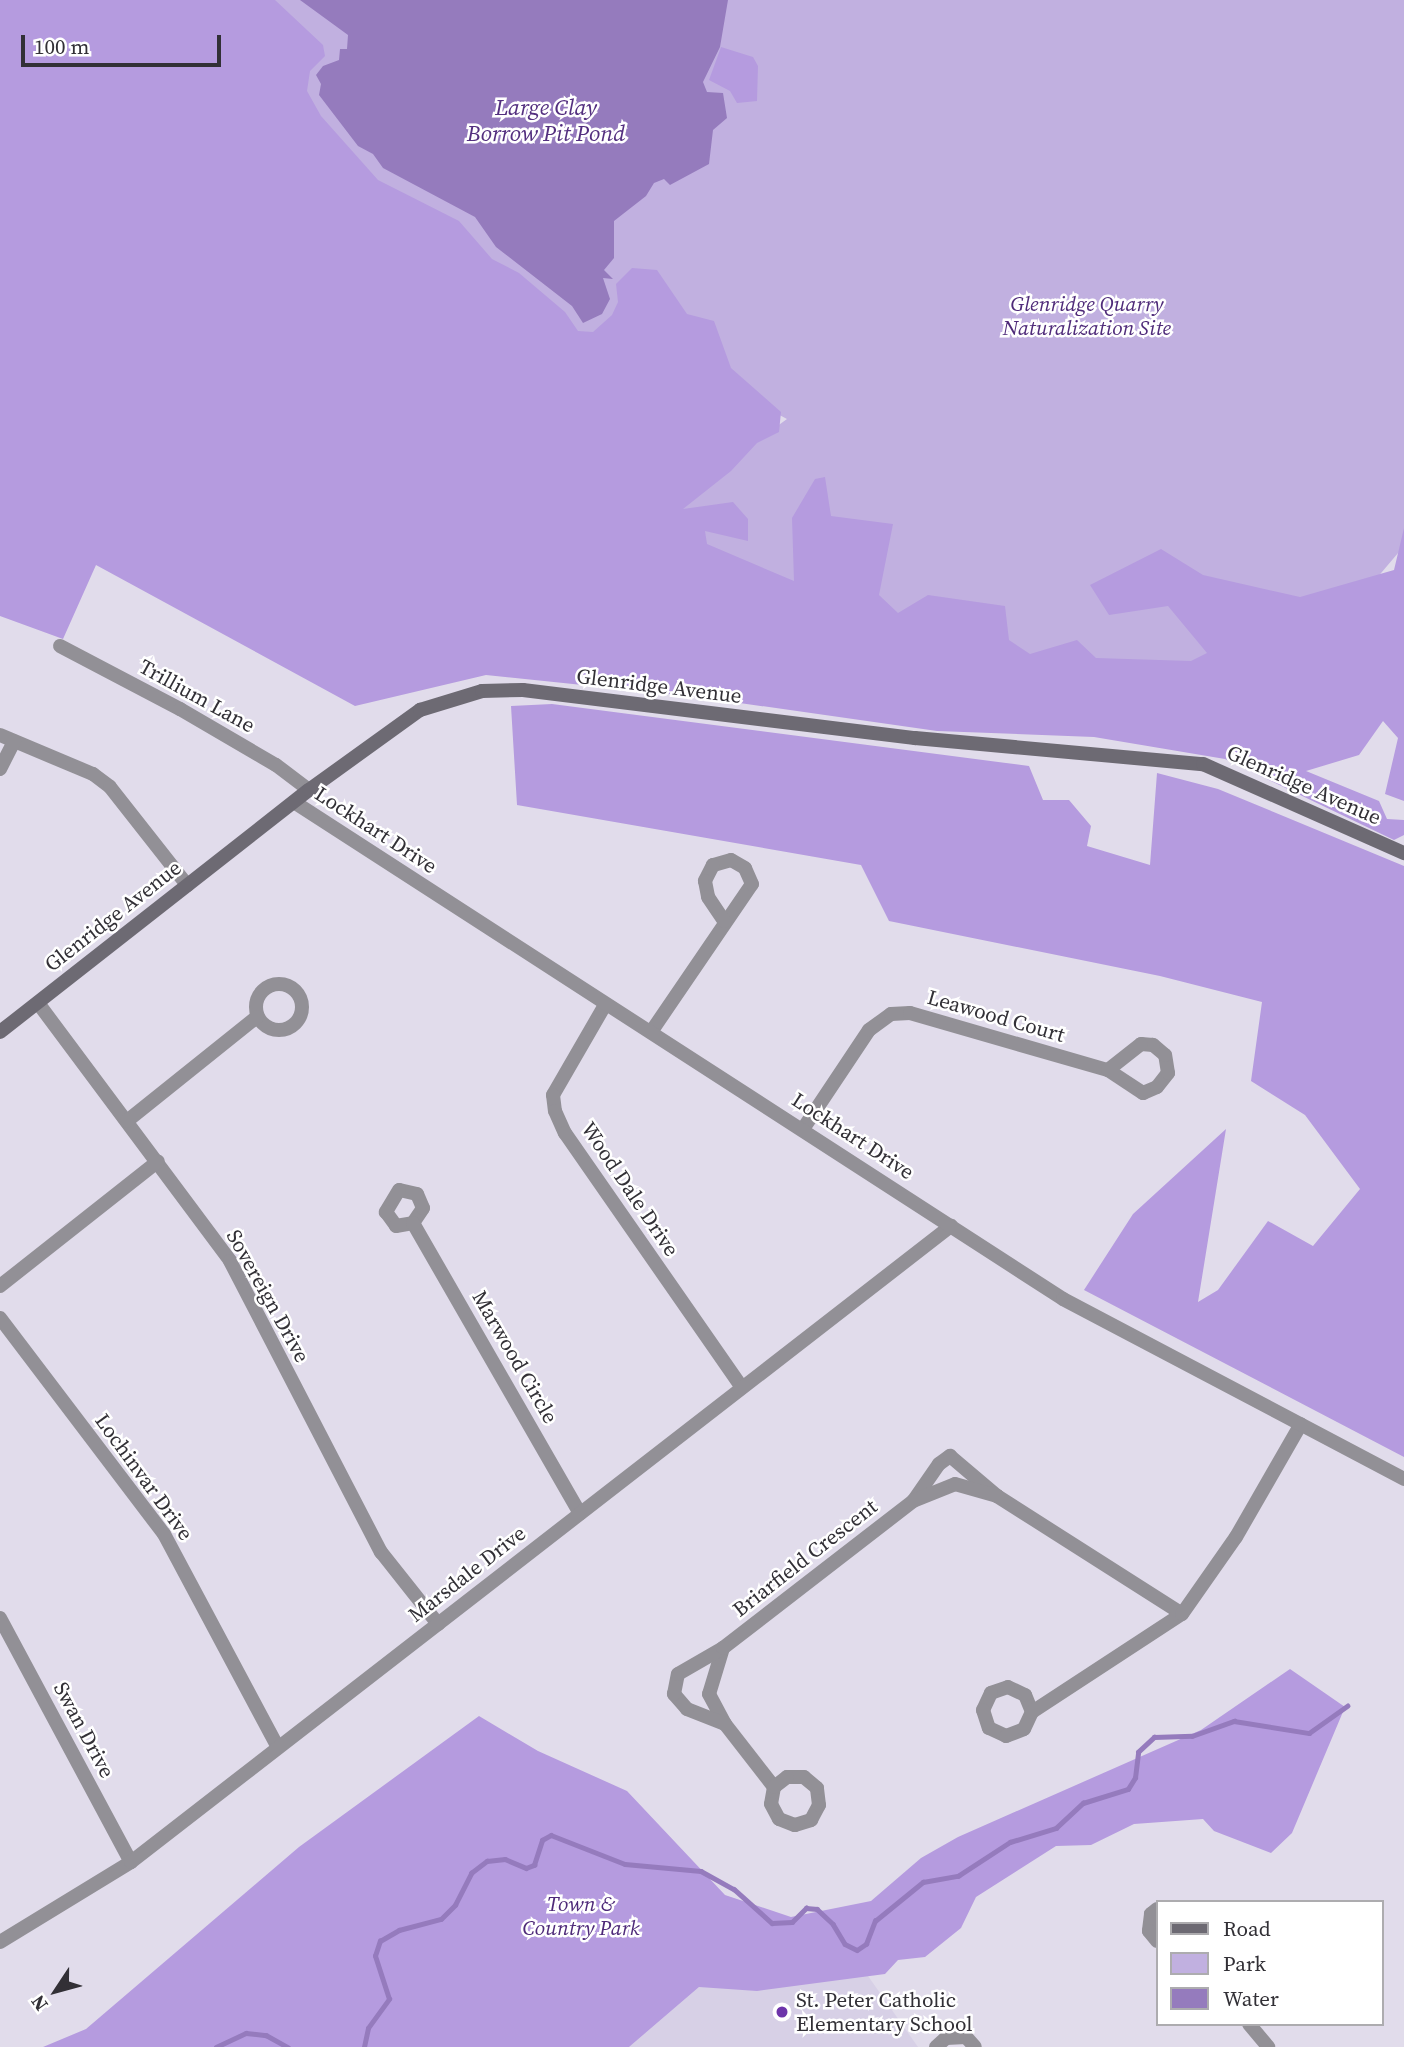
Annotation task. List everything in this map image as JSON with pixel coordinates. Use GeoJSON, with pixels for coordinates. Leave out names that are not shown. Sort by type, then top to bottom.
{"type":"FeatureCollection","features":[{"type":"Feature","properties":{"kind":"main road","name":"Glenridge Avenue"},"geometry":{"type":"LineString","coordinates":[[0,1032],[309,790],[420,710],[482,691],[523,690],[915,738],[1203,764],[1404,853]]}},
{"type":"Feature","properties":{"kind":"street","name":"Trillium Lane"},"geometry":{"type":"LineString","coordinates":[[60,646],[192,716],[276,765],[309,790]]}},
{"type":"Feature","properties":{"kind":"street"},"geometry":{"type":"LineString","coordinates":[[0,769],[7,738],[93,774],[110,787],[187,884]]}},
{"type":"Feature","properties":{"kind":"street","name":"Lockhart Drive"},"geometry":{"type":"LineString","coordinates":[[294,802],[1063,1299],[1404,1479]]}},
{"type":"Feature","properties":{"kind":"street"},"geometry":{"type":"LineString","coordinates":[[651,1032],[724,921]]}},
{"type":"Feature","properties":{"kind":"street","name":"Sovereign Drive"},"geometry":{"type":"LineString","coordinates":[[38,1003],[230,1261],[381,1552],[438,1624]]}},
{"type":"Feature","properties":{"kind":"street","name":"Wood Dale Drive"},"geometry":{"type":"LineString","coordinates":[[605,1005],[553,1095],[555,1111],[565,1133],[742,1388]]}},
{"type":"Feature","properties":{"kind":"street","name":"Leawood Court"},"geometry":{"type":"LineString","coordinates":[[803,1129],[869,1030],[891,1014],[910,1013],[1108,1070]]}},
{"type":"Feature","properties":{"kind":"street"},"geometry":{"type":"LineString","coordinates":[[128,1121],[257,1017]]}},
{"type":"Feature","properties":{"kind":"street"},"geometry":{"type":"LineString","coordinates":[[0,1286],[158,1161]]}},
{"type":"Feature","properties":{"kind":"street","name":"Marwood Circle"},"geometry":{"type":"LineString","coordinates":[[414,1223],[580,1513]]}},
{"type":"Feature","properties":{"kind":"street","name":"Marsdale Drive"},"geometry":{"type":"LineString","coordinates":[[0,1942],[131,1862],[277,1746],[951,1226]]}},
{"type":"Feature","properties":{"kind":"street","name":"Lochinvar Drive"},"geometry":{"type":"LineString","coordinates":[[0,1318],[164,1534],[277,1746]]}},
{"type":"Feature","properties":{"kind":"street"},"geometry":{"type":"LineString","coordinates":[[1032,1712],[1182,1614],[1236,1537],[1301,1424]]}},
{"type":"Feature","properties":{"kind":"street","name":"Briarfield Crescent"},"geometry":{"type":"LineString","coordinates":[[913,1501],[939,1464],[950,1456],[998,1496],[1182,1614]]}},
{"type":"Feature","properties":{"kind":"street","name":"Briarfield Crescent"},"geometry":{"type":"LineString","coordinates":[[725,1724],[687,1709],[673,1685],[678,1674],[723,1648],[913,1501],[955,1484],[998,1496]]}},
{"type":"Feature","properties":{"kind":"street","name":"Swan Drive"},"geometry":{"type":"LineString","coordinates":[[0,1618],[131,1862]]}},
{"type":"Feature","properties":{"kind":"street"},"geometry":{"type":"LineString","coordinates":[[723,1648],[709,1694],[725,1724],[774,1787]]}},
{"type":"Feature","properties":{"kind":"street"},"geometry":{"type":"LineString","coordinates":[[1156,1910],[1151,1914],[1149,1931],[1156,1940]]}},
{"type":"Feature","properties":{"kind":"street"},"geometry":{"type":"LineString","coordinates":[[1251,2026],[1268,2047]]}},
{"type":"Feature","properties":{"kind":"street"},"geometry":{"type":"LineString","coordinates":[[936,2047],[946,2038],[966,2037],[975,2047]]}},
{"type":"Feature","properties":{"kind":"shaded area","name":"St. Peter Catholic Elementary School"},"geometry":{"type":"Polygon","coordinates":[[[868,1976],[918,2047],[629,2047],[699,1987],[868,1976]]]}},
{"type":"Feature","properties":{"kind":"green space"},"geometry":{"type":"Polygon","coordinates":[[[0,0],[275,0],[323,45],[325,56],[310,71],[307,91],[321,116],[378,180],[459,221],[492,259],[519,273],[565,312],[578,331],[593,332],[612,315],[618,302],[616,284],[632,268],[657,270],[687,314],[714,321],[731,368],[781,412],[779,432],[757,443],[731,471],[683,509],[733,502],[748,519],[748,541],[705,531],[707,544],[794,581],[792,518],[815,479],[825,477],[831,516],[893,524],[879,595],[898,613],[928,595],[1005,606],[1009,640],[1030,654],[1077,640],[1096,658],[1191,661],[1207,653],[1168,606],[1109,615],[1090,585],[1161,549],[1203,575],[1300,597],[1394,570],[1404,528],[1404,801],[1385,794],[1398,738],[1383,721],[1359,755],[1306,771],[1379,801],[1387,819],[1404,820],[1404,835],[1394,840],[1225,759],[1094,737],[937,731],[698,697],[486,675],[355,706],[96,565],[63,639],[0,616],[0,0]]]}},
{"type":"Feature","properties":{"kind":"green space","name":"Glenridge Quarry Naturalization Site"},"geometry":{"type":"Polygon","coordinates":[[[53,0],[1404,0],[1404,546],[1226,756],[621,540],[787,419],[609,325],[585,348],[53,0]]]}},
{"type":"Feature","properties":{"kind":"green space"},"geometry":{"type":"Polygon","coordinates":[[[721,47],[753,57],[758,66],[757,101],[737,103],[730,91],[709,80],[721,47]]]}},
{"type":"Feature","properties":{"kind":"green space"},"geometry":{"type":"Polygon","coordinates":[[[552,704],[1029,766],[1043,800],[1069,800],[1091,826],[1087,846],[1150,865],[1157,773],[1218,789],[1404,866],[1404,1457],[1084,1290],[1133,1214],[1226,1129],[1198,1302],[1218,1290],[1268,1221],[1313,1246],[1360,1189],[1305,1115],[1251,1081],[1262,1002],[1160,976],[889,921],[861,865],[517,805],[511,706],[552,704]]]}},
{"type":"Feature","properties":{"kind":"green space","name":"Town & Country Park"},"geometry":{"type":"Polygon","coordinates":[[[1290,1669],[1345,1707],[1292,1833],[1271,1853],[1214,1831],[1203,1819],[1134,1824],[1091,1845],[1056,1846],[976,1897],[961,1928],[925,1957],[898,1960],[885,1974],[757,1991],[699,1987],[629,2047],[43,2047],[86,2029],[299,1847],[479,1716],[538,1751],[627,1791],[725,1895],[791,1917],[871,1901],[921,1858],[958,1837],[1201,1730],[1290,1669]]]}},
{"type":"Feature","properties":{"kind":"water","name":"Large Clay Borrow Pit Pond"},"geometry":{"type":"Polygon","coordinates":[[[300,0],[728,0],[720,47],[703,82],[707,92],[723,93],[727,118],[713,130],[709,164],[670,185],[664,179],[654,183],[646,196],[614,221],[614,258],[604,270],[613,279],[603,278],[610,299],[602,314],[583,323],[572,306],[496,247],[475,217],[383,168],[373,154],[358,146],[319,95],[321,84],[316,75],[323,66],[339,60],[340,49],[347,49],[348,35],[300,0]]]}},
{"type":"Feature","properties":{"kind":"waterway"},"geometry":{"type":"LineString","coordinates":[[364,2047],[368,2028],[389,1999],[375,1956],[380,1941],[399,1930],[441,1919],[455,1905],[471,1873],[487,1861],[505,1859],[526,1868],[534,1865],[542,1840],[551,1835],[625,1864],[701,1871],[734,1889],[772,1923],[792,1922],[806,1908],[817,1909],[833,1924],[845,1944],[857,1950],[866,1944],[875,1921],[923,1882],[958,1876],[1010,1842],[1056,1828],[1083,1803],[1128,1789],[1135,1778],[1138,1752],[1154,1737],[1192,1736],[1234,1721],[1309,1733],[1347,1706]]}},
{"type":"Feature","properties":{"kind":"waterway"},"geometry":{"type":"LineString","coordinates":[[216,2047],[246,2033],[266,2035],[288,2047]]}},
{"type":"Feature","properties":{"kind":"place","name":"St. Peter Catholic Elementary School"},"geometry":{"type":"Point","coordinates":[782,2012]}}]}
